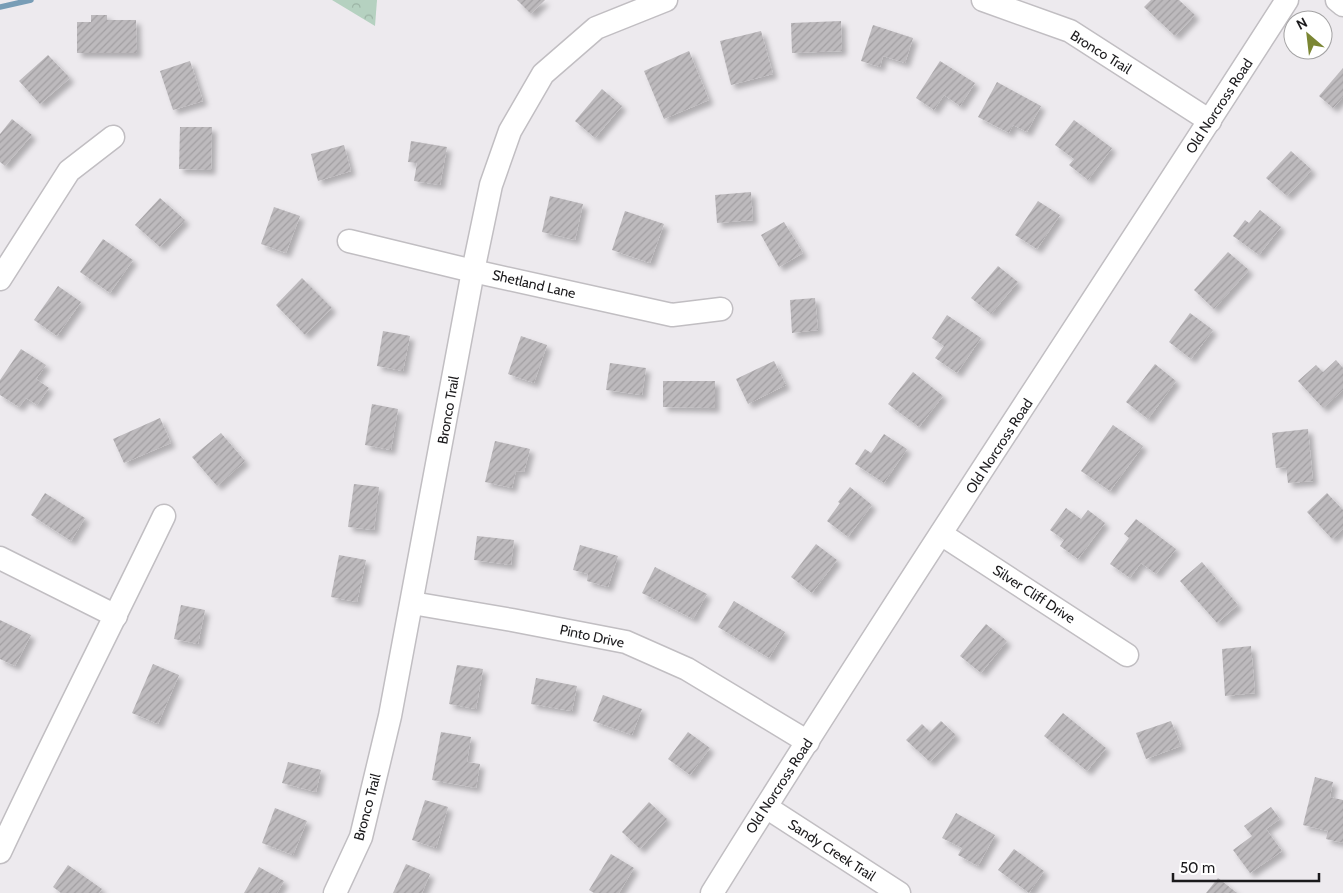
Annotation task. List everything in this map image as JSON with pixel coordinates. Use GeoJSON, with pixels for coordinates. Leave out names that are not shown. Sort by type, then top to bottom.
{"type":"FeatureCollection","features":[{"type":"Feature","properties":{"kind":"street","name":"Bronco Trail"},"geometry":{"type":"LineString","coordinates":[[335,893],[361,837],[390,716],[473,271],[491,185],[510,131],[543,74],[596,28],[666,0]]}},
{"type":"Feature","properties":{"kind":"street","name":"Bronco Trail"},"geometry":{"type":"LineString","coordinates":[[983,0],[1070,32],[1210,120]]}},
{"type":"Feature","properties":{"kind":"street","name":"Old Norcross Road"},"geometry":{"type":"LineString","coordinates":[[712,893],[941,534],[1287,0]]}},
{"type":"Feature","properties":{"kind":"street"},"geometry":{"type":"LineString","coordinates":[[1336,0],[1343,5]]}},
{"type":"Feature","properties":{"kind":"street"},"geometry":{"type":"LineString","coordinates":[[0,279],[69,171],[113,137]]}},
{"type":"Feature","properties":{"kind":"street","name":"Shetland Lane"},"geometry":{"type":"LineString","coordinates":[[349,241],[473,271],[672,315],[721,309]]}},
{"type":"Feature","properties":{"kind":"street"},"geometry":{"type":"LineString","coordinates":[[0,852],[50,746],[164,516]]}},
{"type":"Feature","properties":{"kind":"street","name":"Silver Cliff Drive"},"geometry":{"type":"LineString","coordinates":[[941,534],[1127,655]]}},
{"type":"Feature","properties":{"kind":"street"},"geometry":{"type":"LineString","coordinates":[[0,558],[116,616]]}},
{"type":"Feature","properties":{"kind":"street","name":"Pinto Drive"},"geometry":{"type":"LineString","coordinates":[[412,603],[626,642],[687,669],[808,742]]}},
{"type":"Feature","properties":{"kind":"street","name":"Sandy Creek Trail"},"geometry":{"type":"LineString","coordinates":[[766,807],[899,893]]}},
{"type":"Feature","properties":{"kind":"green space"},"geometry":{"type":"Polygon","coordinates":[[[332,0],[377,0],[375,26],[332,0]]]}},
{"type":"Feature","properties":{"kind":"building"},"geometry":{"type":"Polygon","coordinates":[[[517,0],[545,0],[531,14],[517,0]]]}},
{"type":"Feature","properties":{"kind":"building"},"geometry":{"type":"Polygon","coordinates":[[[1151,0],[1179,0],[1195,15],[1175,36],[1144,7],[1151,0]]]}},
{"type":"Feature","properties":{"kind":"building"},"geometry":{"type":"Polygon","coordinates":[[[91,15],[107,15],[107,20],[136,20],[137,53],[77,53],[77,22],[91,22],[91,15]]]}},
{"type":"Feature","properties":{"kind":"building"},"geometry":{"type":"Polygon","coordinates":[[[841,21],[842,51],[792,53],[791,23],[841,21]]]}},
{"type":"Feature","properties":{"kind":"building"},"geometry":{"type":"Polygon","coordinates":[[[873,25],[913,38],[905,63],[883,56],[880,67],[861,61],[873,25]]]}},
{"type":"Feature","properties":{"kind":"building"},"geometry":{"type":"Polygon","coordinates":[[[761,31],[773,74],[731,85],[720,41],[761,31]]]}},
{"type":"Feature","properties":{"kind":"building"},"geometry":{"type":"Polygon","coordinates":[[[689,51],[709,100],[664,119],[644,71],[689,51]]]}},
{"type":"Feature","properties":{"kind":"building"},"geometry":{"type":"Polygon","coordinates":[[[48,55],[70,78],[40,104],[19,81],[48,55]]]}},
{"type":"Feature","properties":{"kind":"building"},"geometry":{"type":"Polygon","coordinates":[[[190,61],[203,101],[173,110],[160,71],[190,61]]]}},
{"type":"Feature","properties":{"kind":"building"},"geometry":{"type":"Polygon","coordinates":[[[940,61],[975,83],[960,106],[944,95],[934,110],[916,98],[940,61]]]}},
{"type":"Feature","properties":{"kind":"building"},"geometry":{"type":"Polygon","coordinates":[[[1343,68],[1343,97],[1333,108],[1319,96],[1343,68]]]}},
{"type":"Feature","properties":{"kind":"building"},"geometry":{"type":"Polygon","coordinates":[[[997,82],[1041,106],[1027,132],[1013,125],[1009,133],[978,117],[997,82]]]}},
{"type":"Feature","properties":{"kind":"building"},"geometry":{"type":"Polygon","coordinates":[[[602,89],[622,106],[595,138],[575,121],[602,89]]]}},
{"type":"Feature","properties":{"kind":"building"},"geometry":{"type":"Polygon","coordinates":[[[12,119],[32,135],[5,166],[0,162],[0,134],[12,119]]]}},
{"type":"Feature","properties":{"kind":"building"},"geometry":{"type":"Polygon","coordinates":[[[1074,120],[1112,148],[1088,180],[1069,165],[1074,159],[1055,145],[1074,120]]]}},
{"type":"Feature","properties":{"kind":"building"},"geometry":{"type":"Polygon","coordinates":[[[180,127],[212,127],[211,170],[179,169],[180,127]]]}},
{"type":"Feature","properties":{"kind":"building"},"geometry":{"type":"Polygon","coordinates":[[[411,141],[447,147],[440,185],[414,181],[417,163],[408,162],[411,141]]]}},
{"type":"Feature","properties":{"kind":"building"},"geometry":{"type":"Polygon","coordinates":[[[344,145],[351,171],[318,181],[311,154],[344,145]]]}},
{"type":"Feature","properties":{"kind":"building"},"geometry":{"type":"Polygon","coordinates":[[[1291,151],[1312,170],[1287,196],[1266,178],[1291,151]]]}},
{"type":"Feature","properties":{"kind":"building"},"geometry":{"type":"Polygon","coordinates":[[[751,192],[753,220],[717,223],[715,195],[751,192]]]}},
{"type":"Feature","properties":{"kind":"building"},"geometry":{"type":"Polygon","coordinates":[[[550,196],[583,204],[575,240],[542,232],[550,196]]]}},
{"type":"Feature","properties":{"kind":"building"},"geometry":{"type":"Polygon","coordinates":[[[160,198],[185,220],[160,247],[135,225],[160,198]]]}},
{"type":"Feature","properties":{"kind":"building"},"geometry":{"type":"Polygon","coordinates":[[[1038,201],[1060,215],[1037,249],[1015,235],[1038,201]]]}},
{"type":"Feature","properties":{"kind":"building"},"geometry":{"type":"Polygon","coordinates":[[[274,207],[300,216],[286,253],[261,244],[274,207]]]}},
{"type":"Feature","properties":{"kind":"building"},"geometry":{"type":"Polygon","coordinates":[[[1260,210],[1281,227],[1259,255],[1233,236],[1245,220],[1249,223],[1260,210]]]}},
{"type":"Feature","properties":{"kind":"building"},"geometry":{"type":"Polygon","coordinates":[[[625,211],[664,224],[650,263],[612,250],[625,211]]]}},
{"type":"Feature","properties":{"kind":"building"},"geometry":{"type":"Polygon","coordinates":[[[784,222],[803,253],[779,267],[761,235],[784,222]]]}},
{"type":"Feature","properties":{"kind":"building"},"geometry":{"type":"Polygon","coordinates":[[[103,239],[133,260],[110,293],[80,272],[103,239]]]}},
{"type":"Feature","properties":{"kind":"building"},"geometry":{"type":"Polygon","coordinates":[[[1228,252],[1249,270],[1214,309],[1194,290],[1228,252]]]}},
{"type":"Feature","properties":{"kind":"building"},"geometry":{"type":"Polygon","coordinates":[[[998,266],[1018,282],[991,314],[971,298],[998,266]]]}},
{"type":"Feature","properties":{"kind":"building"},"geometry":{"type":"Polygon","coordinates":[[[302,278],[332,308],[305,335],[276,305],[302,278]]]}},
{"type":"Feature","properties":{"kind":"building"},"geometry":{"type":"Polygon","coordinates":[[[58,286],[81,302],[57,336],[34,320],[58,286]]]}},
{"type":"Feature","properties":{"kind":"building"},"geometry":{"type":"Polygon","coordinates":[[[815,298],[818,330],[792,333],[790,300],[815,298]]]}},
{"type":"Feature","properties":{"kind":"building"},"geometry":{"type":"Polygon","coordinates":[[[1190,313],[1213,330],[1191,359],[1169,342],[1190,313]]]}},
{"type":"Feature","properties":{"kind":"building"},"geometry":{"type":"Polygon","coordinates":[[[947,315],[981,338],[957,373],[935,358],[944,346],[932,338],[947,315]]]}},
{"type":"Feature","properties":{"kind":"building"},"geometry":{"type":"Polygon","coordinates":[[[383,331],[410,336],[403,371],[377,366],[383,331]]]}},
{"type":"Feature","properties":{"kind":"building"},"geometry":{"type":"Polygon","coordinates":[[[521,336],[547,345],[534,383],[508,374],[521,336]]]}},
{"type":"Feature","properties":{"kind":"building"},"geometry":{"type":"Polygon","coordinates":[[[21,349],[46,365],[36,379],[49,388],[37,405],[26,398],[19,407],[0,395],[0,380],[21,349]]]}},
{"type":"Feature","properties":{"kind":"building"},"geometry":{"type":"Polygon","coordinates":[[[1336,360],[1343,368],[1343,390],[1323,408],[1298,381],[1316,365],[1323,372],[1336,360]]]}},
{"type":"Feature","properties":{"kind":"building"},"geometry":{"type":"Polygon","coordinates":[[[774,361],[786,385],[748,404],[736,379],[774,361]]]}},
{"type":"Feature","properties":{"kind":"building"},"geometry":{"type":"Polygon","coordinates":[[[610,363],[646,368],[642,395],[606,390],[610,363]]]}},
{"type":"Feature","properties":{"kind":"building"},"geometry":{"type":"Polygon","coordinates":[[[1155,364],[1176,381],[1148,419],[1126,402],[1155,364]]]}},
{"type":"Feature","properties":{"kind":"building"},"geometry":{"type":"Polygon","coordinates":[[[913,372],[943,396],[919,427],[888,404],[913,372]]]}},
{"type":"Feature","properties":{"kind":"building"},"geometry":{"type":"Polygon","coordinates":[[[663,381],[715,381],[715,408],[663,407],[663,381]]]}},
{"type":"Feature","properties":{"kind":"building"},"geometry":{"type":"Polygon","coordinates":[[[372,404],[398,409],[391,450],[365,445],[372,404]]]}},
{"type":"Feature","properties":{"kind":"building"},"geometry":{"type":"Polygon","coordinates":[[[160,418],[171,443],[124,463],[113,439],[160,418]]]}},
{"type":"Feature","properties":{"kind":"building"},"geometry":{"type":"Polygon","coordinates":[[[1113,425],[1143,446],[1110,491],[1081,471],[1113,425]]]}},
{"type":"Feature","properties":{"kind":"building"},"geometry":{"type":"Polygon","coordinates":[[[1308,429],[1313,481],[1288,483],[1286,467],[1276,468],[1272,433],[1308,429]]]}},
{"type":"Feature","properties":{"kind":"building"},"geometry":{"type":"Polygon","coordinates":[[[221,433],[245,461],[217,486],[192,457],[221,433]]]}},
{"type":"Feature","properties":{"kind":"building"},"geometry":{"type":"Polygon","coordinates":[[[884,434],[907,449],[884,483],[855,464],[865,449],[871,453],[884,434]]]}},
{"type":"Feature","properties":{"kind":"building"},"geometry":{"type":"Polygon","coordinates":[[[495,441],[530,449],[524,472],[516,471],[512,488],[485,482],[495,441]]]}},
{"type":"Feature","properties":{"kind":"building"},"geometry":{"type":"Polygon","coordinates":[[[354,484],[379,487],[374,530],[348,527],[354,484]]]}},
{"type":"Feature","properties":{"kind":"building"},"geometry":{"type":"Polygon","coordinates":[[[850,487],[872,505],[848,537],[827,521],[840,503],[838,502],[850,487]]]}},
{"type":"Feature","properties":{"kind":"building"},"geometry":{"type":"Polygon","coordinates":[[[45,493],[85,518],[71,541],[31,515],[45,493]]]}},
{"type":"Feature","properties":{"kind":"building"},"geometry":{"type":"Polygon","coordinates":[[[1327,493],[1343,510],[1343,529],[1332,539],[1307,512],[1327,493]]]}},
{"type":"Feature","properties":{"kind":"building"},"geometry":{"type":"Polygon","coordinates":[[[1066,508],[1081,519],[1088,510],[1105,523],[1078,559],[1060,546],[1064,540],[1050,530],[1066,508]]]}},
{"type":"Feature","properties":{"kind":"building"},"geometry":{"type":"Polygon","coordinates":[[[1136,519],[1176,549],[1156,574],[1141,563],[1130,578],[1110,564],[1129,538],[1124,534],[1136,519]]]}},
{"type":"Feature","properties":{"kind":"building"},"geometry":{"type":"Polygon","coordinates":[[[477,536],[514,540],[511,565],[474,560],[477,536]]]}},
{"type":"Feature","properties":{"kind":"building"},"geometry":{"type":"Polygon","coordinates":[[[816,544],[837,560],[812,593],[791,577],[816,544]]]}},
{"type":"Feature","properties":{"kind":"building"},"geometry":{"type":"Polygon","coordinates":[[[580,545],[618,556],[608,587],[587,581],[588,574],[573,570],[580,545]]]}},
{"type":"Feature","properties":{"kind":"building"},"geometry":{"type":"Polygon","coordinates":[[[339,555],[366,560],[357,602],[331,597],[339,555]]]}},
{"type":"Feature","properties":{"kind":"building"},"geometry":{"type":"Polygon","coordinates":[[[1202,562],[1238,605],[1217,623],[1180,581],[1202,562]]]}},
{"type":"Feature","properties":{"kind":"building"},"geometry":{"type":"Polygon","coordinates":[[[655,567],[707,594],[693,619],[642,593],[655,567]]]}},
{"type":"Feature","properties":{"kind":"building"},"geometry":{"type":"Polygon","coordinates":[[[734,601],[785,632],[769,658],[718,627],[734,601]]]}},
{"type":"Feature","properties":{"kind":"building"},"geometry":{"type":"Polygon","coordinates":[[[181,605],[205,610],[198,644],[174,639],[181,605]]]}},
{"type":"Feature","properties":{"kind":"building"},"geometry":{"type":"Polygon","coordinates":[[[0,620],[31,635],[15,666],[0,659],[0,620]]]}},
{"type":"Feature","properties":{"kind":"building"},"geometry":{"type":"Polygon","coordinates":[[[986,624],[1007,641],[981,673],[960,656],[986,624]]]}},
{"type":"Feature","properties":{"kind":"building"},"geometry":{"type":"Polygon","coordinates":[[[1251,646],[1255,693],[1225,696],[1222,649],[1251,646]]]}},
{"type":"Feature","properties":{"kind":"building"},"geometry":{"type":"Polygon","coordinates":[[[153,664],[179,675],[158,724],[132,713],[153,664]]]}},
{"type":"Feature","properties":{"kind":"building"},"geometry":{"type":"Polygon","coordinates":[[[457,665],[483,669],[476,709],[449,704],[457,665]]]}},
{"type":"Feature","properties":{"kind":"building"},"geometry":{"type":"Polygon","coordinates":[[[536,678],[577,686],[572,711],[531,704],[536,678]]]}},
{"type":"Feature","properties":{"kind":"building"},"geometry":{"type":"Polygon","coordinates":[[[603,695],[642,709],[632,735],[593,721],[603,695]]]}},
{"type":"Feature","properties":{"kind":"building"},"geometry":{"type":"Polygon","coordinates":[[[1063,713],[1106,748],[1087,771],[1044,736],[1063,713]]]}},
{"type":"Feature","properties":{"kind":"building"},"geometry":{"type":"Polygon","coordinates":[[[941,721],[956,735],[930,762],[906,740],[922,724],[930,732],[941,721]]]}},
{"type":"Feature","properties":{"kind":"building"},"geometry":{"type":"Polygon","coordinates":[[[1171,721],[1181,746],[1146,759],[1136,733],[1171,721]]]}},
{"type":"Feature","properties":{"kind":"building"},"geometry":{"type":"Polygon","coordinates":[[[441,732],[471,737],[467,762],[480,764],[476,788],[432,780],[441,732]]]}},
{"type":"Feature","properties":{"kind":"building"},"geometry":{"type":"Polygon","coordinates":[[[688,732],[710,748],[690,775],[668,759],[688,732]]]}},
{"type":"Feature","properties":{"kind":"building"},"geometry":{"type":"Polygon","coordinates":[[[288,762],[321,770],[316,792],[282,783],[288,762]]]}},
{"type":"Feature","properties":{"kind":"building"},"geometry":{"type":"Polygon","coordinates":[[[1315,777],[1333,782],[1330,797],[1343,800],[1343,843],[1326,839],[1328,831],[1303,825],[1315,777]]]}},
{"type":"Feature","properties":{"kind":"building"},"geometry":{"type":"Polygon","coordinates":[[[425,800],[448,807],[436,848],[412,840],[425,800]]]}},
{"type":"Feature","properties":{"kind":"building"},"geometry":{"type":"Polygon","coordinates":[[[649,802],[667,819],[640,849],[622,832],[649,802]]]}},
{"type":"Feature","properties":{"kind":"building"},"geometry":{"type":"Polygon","coordinates":[[[1271,807],[1280,819],[1266,829],[1282,851],[1250,873],[1233,850],[1252,836],[1244,826],[1271,807]]]}},
{"type":"Feature","properties":{"kind":"building"},"geometry":{"type":"Polygon","coordinates":[[[275,808],[307,821],[293,855],[262,843],[275,808]]]}},
{"type":"Feature","properties":{"kind":"building"},"geometry":{"type":"Polygon","coordinates":[[[956,813],[995,835],[978,866],[958,855],[962,848],[942,838],[956,813]]]}},
{"type":"Feature","properties":{"kind":"building"},"geometry":{"type":"Polygon","coordinates":[[[1014,849],[1044,871],[1029,893],[998,870],[1014,849]]]}},
{"type":"Feature","properties":{"kind":"building"},"geometry":{"type":"Polygon","coordinates":[[[611,854],[634,868],[619,893],[594,893],[589,890],[611,854]]]}},
{"type":"Feature","properties":{"kind":"building"},"geometry":{"type":"Polygon","coordinates":[[[406,864],[430,874],[422,893],[393,893],[406,864]]]}},
{"type":"Feature","properties":{"kind":"building"},"geometry":{"type":"Polygon","coordinates":[[[68,865],[102,889],[99,893],[61,893],[53,887],[68,865]]]}},
{"type":"Feature","properties":{"kind":"building"},"geometry":{"type":"Polygon","coordinates":[[[259,867],[284,881],[277,893],[244,893],[259,867]]]}},
{"type":"Feature","properties":{"kind":"building"},"geometry":{"type":"Polygon","coordinates":[[[1218,878],[1237,893],[1206,893],[1218,878]]]}},
{"type":"Feature","properties":{"kind":"waterway"},"geometry":{"type":"LineString","coordinates":[[0,7],[31,0]]}}]}
